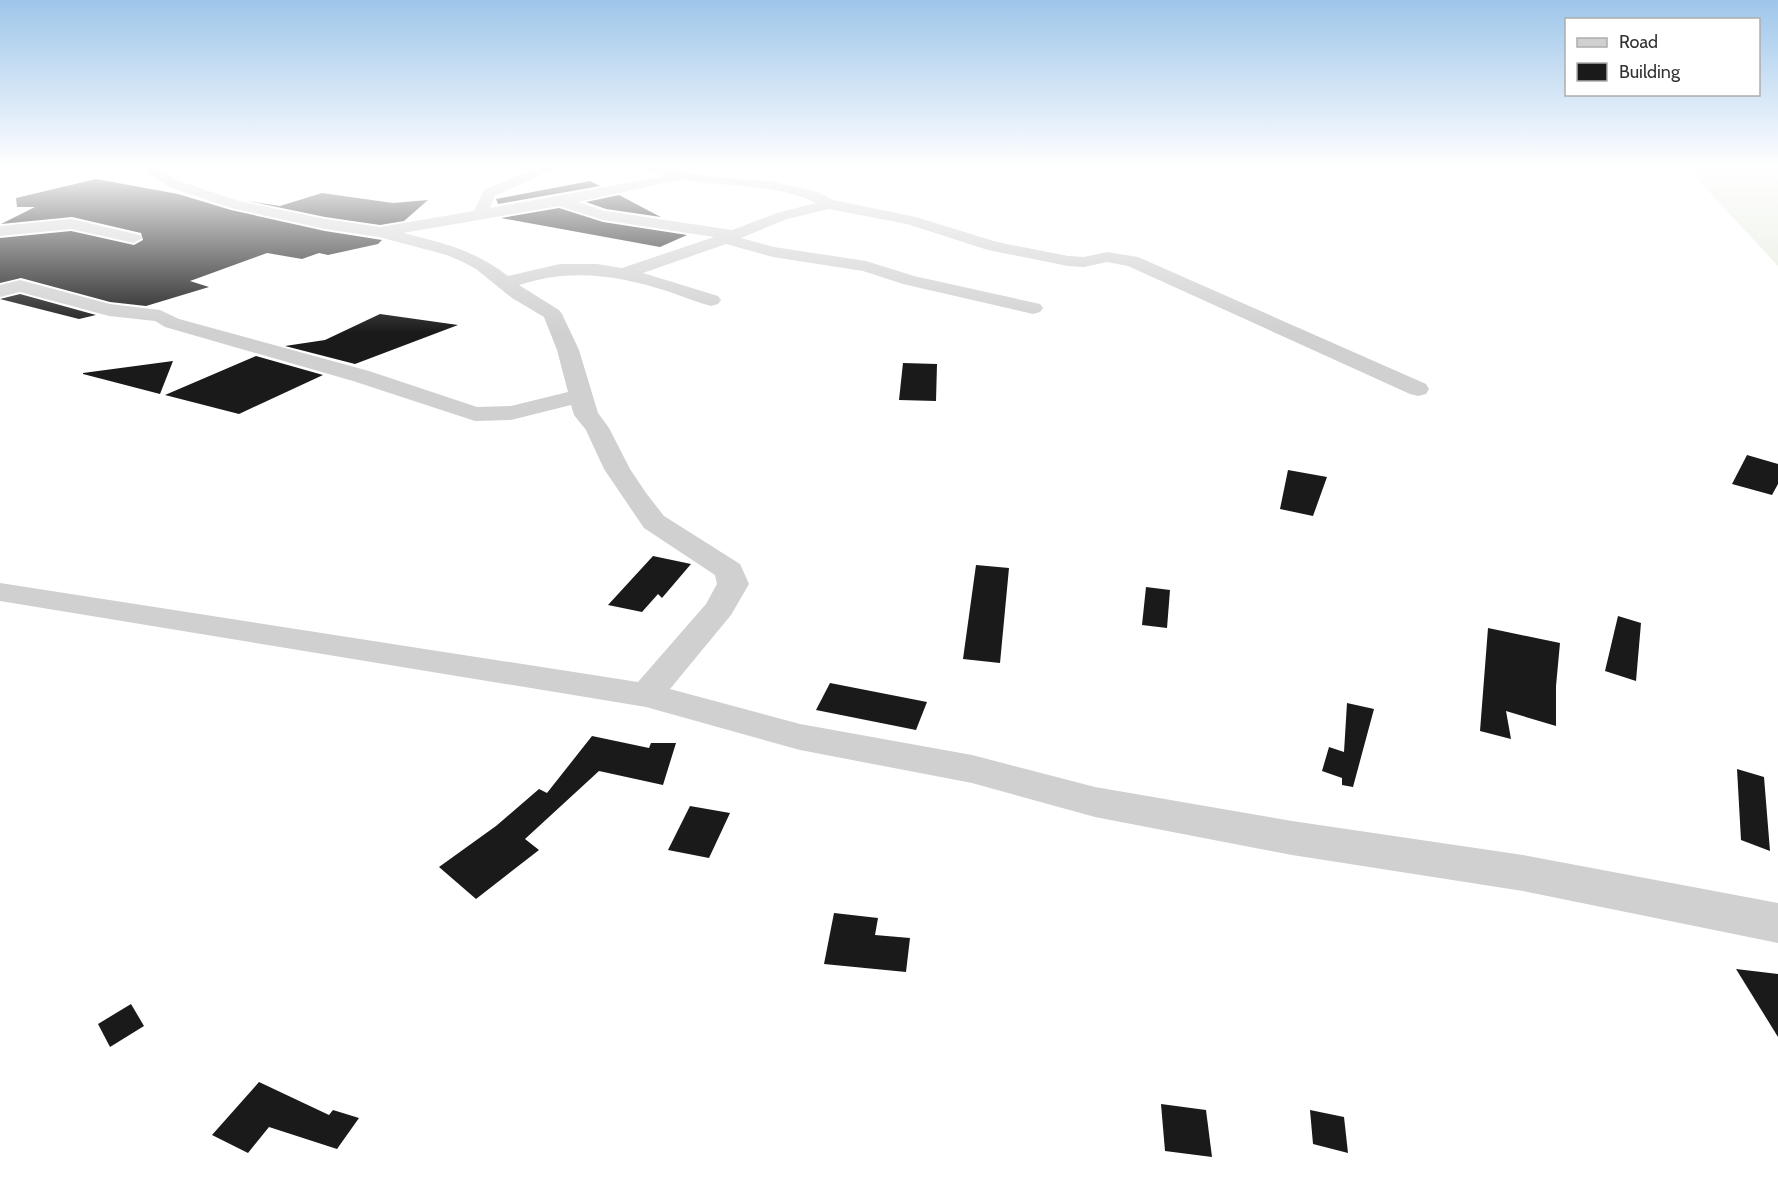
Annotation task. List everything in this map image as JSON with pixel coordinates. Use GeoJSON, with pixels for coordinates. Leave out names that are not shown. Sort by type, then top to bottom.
{"type":"FeatureCollection","features":[{"type":"Feature","properties":{"kind":"street"},"geometry":{"type":"LineString","coordinates":[[321,223],[381,232],[453,251],[482,265],[552,314],[568,350],[586,415],[597,428],[617,469],[654,522],[729,571],[734,584],[720,608],[646,695]]}},
{"type":"Feature","properties":{"kind":"street"},"geometry":{"type":"LineString","coordinates":[[381,232],[429,223]]}},
{"type":"Feature","properties":{"kind":"street"},"geometry":{"type":"LineString","coordinates":[[649,223],[730,237],[773,252],[855,264],[909,280],[1033,308]]}},
{"type":"Feature","properties":{"kind":"street"},"geometry":{"type":"LineString","coordinates":[[620,274],[765,223]]}},
{"type":"Feature","properties":{"kind":"street"},"geometry":{"type":"LineString","coordinates":[[920,223],[994,246],[1068,261],[1084,262],[1107,257],[1132,261],[1418,389]]}},
{"type":"Feature","properties":{"kind":"street"},"geometry":{"type":"LineString","coordinates":[[0,231],[71,224],[134,238]]}},
{"type":"Feature","properties":{"kind":"street"},"geometry":{"type":"LineString","coordinates":[[506,283],[559,269],[591,269],[648,279],[711,300]]}},
{"type":"Feature","properties":{"kind":"street"},"geometry":{"type":"LineString","coordinates":[[0,291],[20,286],[109,310],[160,316],[172,323],[361,376],[475,414],[511,412],[579,396]]}},
{"type":"Feature","properties":{"kind":"street"},"geometry":{"type":"LineString","coordinates":[[0,592],[646,695],[800,737],[972,769],[1095,802],[1292,838],[1523,873],[1778,923]]}},
{"type":"Feature","properties":{"kind":"shaded area"},"geometry":{"type":"Polygon","coordinates":[[[1738,223],[1778,223],[1778,266],[1738,223]]]}},
{"type":"Feature","properties":{"kind":"building"},"geometry":{"type":"Polygon","coordinates":[[[98,223],[289,223],[382,240],[378,244],[328,255],[319,253],[302,259],[267,253],[190,281],[209,287],[146,306],[110,302],[21,278],[0,283],[0,238],[71,231],[134,245],[143,240],[141,233],[98,223]]]}},
{"type":"Feature","properties":{"kind":"building"},"geometry":{"type":"Polygon","coordinates":[[[366,223],[392,223],[380,225],[366,223]]]}},
{"type":"Feature","properties":{"kind":"building"},"geometry":{"type":"Polygon","coordinates":[[[528,223],[609,223],[687,235],[660,247],[528,223]]]}},
{"type":"Feature","properties":{"kind":"building"},"geometry":{"type":"Polygon","coordinates":[[[20,294],[96,315],[79,319],[0,299],[20,294]]]}},
{"type":"Feature","properties":{"kind":"building"},"geometry":{"type":"Polygon","coordinates":[[[380,314],[458,325],[355,364],[285,346],[325,340],[380,314]]]}},
{"type":"Feature","properties":{"kind":"building"},"geometry":{"type":"Polygon","coordinates":[[[256,356],[323,375],[239,414],[165,395],[256,356]]]}},
{"type":"Feature","properties":{"kind":"building"},"geometry":{"type":"Polygon","coordinates":[[[173,361],[160,394],[83,374],[83,373],[173,361]]]}},
{"type":"Feature","properties":{"kind":"building"},"geometry":{"type":"Polygon","coordinates":[[[903,363],[937,364],[936,401],[899,400],[903,363]]]}},
{"type":"Feature","properties":{"kind":"building"},"geometry":{"type":"Polygon","coordinates":[[[1747,455],[1778,464],[1778,484],[1772,495],[1732,484],[1747,455]]]}},
{"type":"Feature","properties":{"kind":"building"},"geometry":{"type":"Polygon","coordinates":[[[1288,470],[1327,477],[1313,516],[1280,509],[1288,470]]]}},
{"type":"Feature","properties":{"kind":"building"},"geometry":{"type":"Polygon","coordinates":[[[653,556],[691,564],[662,598],[658,594],[642,612],[608,605],[653,556]]]}},
{"type":"Feature","properties":{"kind":"building"},"geometry":{"type":"Polygon","coordinates":[[[976,565],[1009,568],[1000,663],[963,659],[976,565]]]}},
{"type":"Feature","properties":{"kind":"building"},"geometry":{"type":"Polygon","coordinates":[[[1146,587],[1170,590],[1167,628],[1142,625],[1146,587]]]}},
{"type":"Feature","properties":{"kind":"building"},"geometry":{"type":"Polygon","coordinates":[[[1618,616],[1641,623],[1636,681],[1605,671],[1618,616]]]}},
{"type":"Feature","properties":{"kind":"building"},"geometry":{"type":"Polygon","coordinates":[[[1488,628],[1560,643],[1556,686],[1556,726],[1506,711],[1511,739],[1480,731],[1488,628]]]}},
{"type":"Feature","properties":{"kind":"building"},"geometry":{"type":"Polygon","coordinates":[[[830,683],[927,702],[916,730],[816,710],[830,683]]]}},
{"type":"Feature","properties":{"kind":"building"},"geometry":{"type":"Polygon","coordinates":[[[1347,703],[1374,709],[1353,787],[1342,785],[1342,778],[1322,771],[1329,747],[1344,752],[1347,703]]]}},
{"type":"Feature","properties":{"kind":"building"},"geometry":{"type":"Polygon","coordinates":[[[592,736],[649,748],[651,743],[676,743],[663,785],[599,771],[525,839],[539,850],[476,899],[439,867],[496,826],[539,789],[547,793],[592,736]]]}},
{"type":"Feature","properties":{"kind":"building"},"geometry":{"type":"Polygon","coordinates":[[[1737,769],[1764,777],[1770,851],[1741,840],[1737,769]]]}},
{"type":"Feature","properties":{"kind":"building"},"geometry":{"type":"Polygon","coordinates":[[[690,806],[730,813],[709,858],[668,850],[690,806]]]}},
{"type":"Feature","properties":{"kind":"building"},"geometry":{"type":"Polygon","coordinates":[[[834,913],[878,918],[875,935],[910,938],[906,972],[824,964],[834,913]]]}},
{"type":"Feature","properties":{"kind":"building"},"geometry":{"type":"Polygon","coordinates":[[[1736,969],[1778,974],[1778,1037],[1736,969]]]}},
{"type":"Feature","properties":{"kind":"building"},"geometry":{"type":"Polygon","coordinates":[[[131,1004],[144,1026],[110,1047],[98,1024],[131,1004]]]}},
{"type":"Feature","properties":{"kind":"building"},"geometry":{"type":"Polygon","coordinates":[[[259,1082],[329,1115],[333,1110],[359,1118],[337,1149],[269,1127],[248,1153],[212,1135],[259,1082]]]}},
{"type":"Feature","properties":{"kind":"building"},"geometry":{"type":"Polygon","coordinates":[[[1161,1104],[1206,1110],[1212,1157],[1165,1151],[1161,1104]]]}},
{"type":"Feature","properties":{"kind":"building"},"geometry":{"type":"Polygon","coordinates":[[[1310,1110],[1344,1117],[1348,1153],[1313,1144],[1310,1110]]]}}]}
